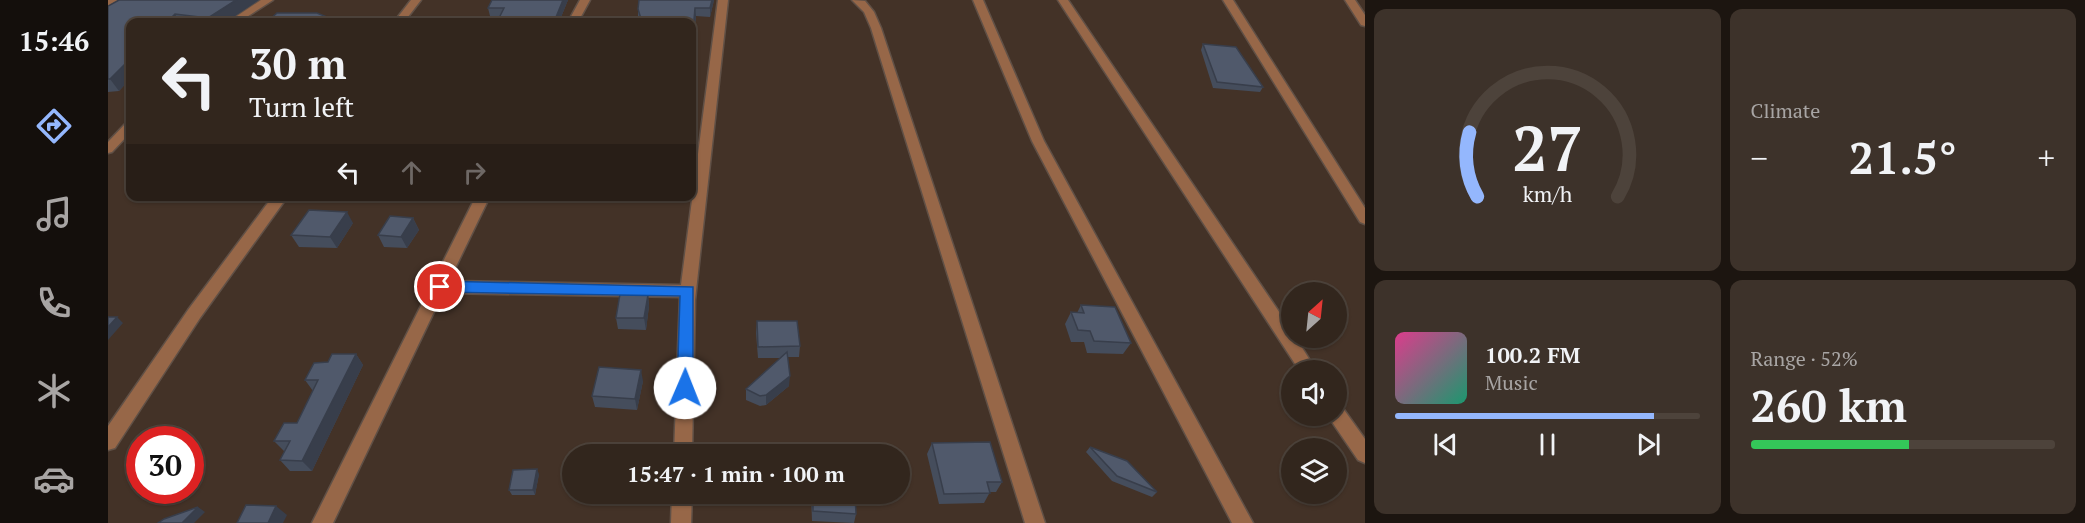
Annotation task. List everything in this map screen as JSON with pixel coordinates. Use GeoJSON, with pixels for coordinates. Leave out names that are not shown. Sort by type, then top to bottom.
{"type":"FeatureCollection","features":[{"type":"Feature","properties":{"kind":"street"},"geometry":{"type":"LineString","coordinates":[[108,6],[113,0]]}},
{"type":"Feature","properties":{"kind":"street"},"geometry":{"type":"LineString","coordinates":[[239,18],[268,0]]}},
{"type":"Feature","properties":{"kind":"street"},"geometry":{"type":"LineString","coordinates":[[402,18],[416,0]]}},
{"type":"Feature","properties":{"kind":"street"},"geometry":{"type":"LineString","coordinates":[[575,18],[585,0]]}},
{"type":"Feature","properties":{"kind":"street"},"geometry":{"type":"LineString","coordinates":[[683,444],[688,291],[723,0]]}},
{"type":"Feature","properties":{"kind":"street"},"geometry":{"type":"LineString","coordinates":[[857,0],[864,3],[870,12],[880,39],[1035,523]]}},
{"type":"Feature","properties":{"kind":"street"},"geometry":{"type":"LineString","coordinates":[[978,0],[1038,141],[1243,523]]}},
{"type":"Feature","properties":{"kind":"street"},"geometry":{"type":"LineString","coordinates":[[1063,0],[1301,360]]}},
{"type":"Feature","properties":{"kind":"street"},"geometry":{"type":"LineString","coordinates":[[1228,0],[1365,219]]}},
{"type":"Feature","properties":{"kind":"street"},"geometry":{"type":"LineString","coordinates":[[1350,0],[1365,22]]}},
{"type":"Feature","properties":{"kind":"street"},"geometry":{"type":"LineString","coordinates":[[108,149],[126,130]]}},
{"type":"Feature","properties":{"kind":"street"},"geometry":{"type":"LineString","coordinates":[[108,442],[194,314],[277,201]]}},
{"type":"Feature","properties":{"kind":"street"},"geometry":{"type":"LineString","coordinates":[[322,523],[481,201]]}},
{"type":"Feature","properties":{"kind":"street"},"geometry":{"type":"LineString","coordinates":[[440,287],[688,291]]}},
{"type":"Feature","properties":{"kind":"street"},"geometry":{"type":"LineString","coordinates":[[1345,426],[1365,454]]}},
{"type":"Feature","properties":{"kind":"street"},"geometry":{"type":"LineString","coordinates":[[681,523],[682,504]]}},
{"type":"Feature","properties":{"kind":"building"},"geometry":{"type":"Polygon","coordinates":[[[119,0],[236,0],[208,18],[175,14],[171,18],[126,18],[126,63],[110,79],[108,79],[108,6],[119,0]]]}},
{"type":"Feature","properties":{"kind":"building"},"geometry":{"type":"Polygon","coordinates":[[[492,0],[563,0],[556,18],[499,18],[504,8],[488,8],[492,0]]]}},
{"type":"Feature","properties":{"kind":"building"},"geometry":{"type":"Polygon","coordinates":[[[639,0],[712,0],[710,8],[695,8],[694,18],[641,18],[638,9],[639,0]]]}},
{"type":"Feature","properties":{"kind":"building"},"geometry":{"type":"Polygon","coordinates":[[[277,13],[317,13],[329,18],[271,18],[277,13]]]}},
{"type":"Feature","properties":{"kind":"building"},"geometry":{"type":"Polygon","coordinates":[[[1203,44],[1236,47],[1263,87],[1217,82],[1203,44]]]}},
{"type":"Feature","properties":{"kind":"building"},"geometry":{"type":"Polygon","coordinates":[[[309,210],[347,212],[330,237],[291,235],[309,210]]]}},
{"type":"Feature","properties":{"kind":"building"},"geometry":{"type":"Polygon","coordinates":[[[390,216],[413,218],[401,237],[378,235],[390,216]]]}},
{"type":"Feature","properties":{"kind":"building"},"geometry":{"type":"Polygon","coordinates":[[[620,294],[648,295],[644,318],[616,318],[620,294]]]}},
{"type":"Feature","properties":{"kind":"building"},"geometry":{"type":"Polygon","coordinates":[[[1081,305],[1115,307],[1131,343],[1094,341],[1090,331],[1078,330],[1071,312],[1084,313],[1081,305]]]}},
{"type":"Feature","properties":{"kind":"building"},"geometry":{"type":"Polygon","coordinates":[[[108,317],[117,317],[108,327],[108,317]]]}},
{"type":"Feature","properties":{"kind":"building"},"geometry":{"type":"Polygon","coordinates":[[[757,321],[797,321],[800,346],[758,347],[757,321]]]}},
{"type":"Feature","properties":{"kind":"building"},"geometry":{"type":"Polygon","coordinates":[[[787,352],[790,376],[766,395],[760,396],[746,389],[787,352]]]}},
{"type":"Feature","properties":{"kind":"building"},"geometry":{"type":"Polygon","coordinates":[[[332,354],[356,354],[302,461],[280,460],[290,441],[274,441],[284,423],[297,423],[318,380],[305,380],[314,363],[328,362],[332,354]]]}},
{"type":"Feature","properties":{"kind":"building"},"geometry":{"type":"Polygon","coordinates":[[[599,367],[641,370],[635,399],[592,396],[599,367]]]}},
{"type":"Feature","properties":{"kind":"building"},"geometry":{"type":"Polygon","coordinates":[[[990,442],[1002,482],[987,482],[990,493],[944,494],[932,443],[990,442]]]}},
{"type":"Feature","properties":{"kind":"building"},"geometry":{"type":"Polygon","coordinates":[[[1090,447],[1127,461],[1157,492],[1117,476],[1090,447]]]}},
{"type":"Feature","properties":{"kind":"building"},"geometry":{"type":"Polygon","coordinates":[[[537,469],[533,490],[509,490],[513,470],[537,469]]]}},
{"type":"Feature","properties":{"kind":"building"},"geometry":{"type":"Polygon","coordinates":[[[813,504],[856,504],[856,514],[813,511],[813,504]]]}},
{"type":"Feature","properties":{"kind":"building"},"geometry":{"type":"Polygon","coordinates":[[[246,505],[276,506],[268,523],[237,523],[246,505]]]}},
{"type":"Feature","properties":{"kind":"building"},"geometry":{"type":"Polygon","coordinates":[[[198,507],[182,523],[158,523],[164,519],[198,507]]]}},
{"type":"Feature","properties":{"kind":"route"},"geometry":{"type":"LineString","coordinates":[[440,287],[688,291],[685,388]]}}]}
